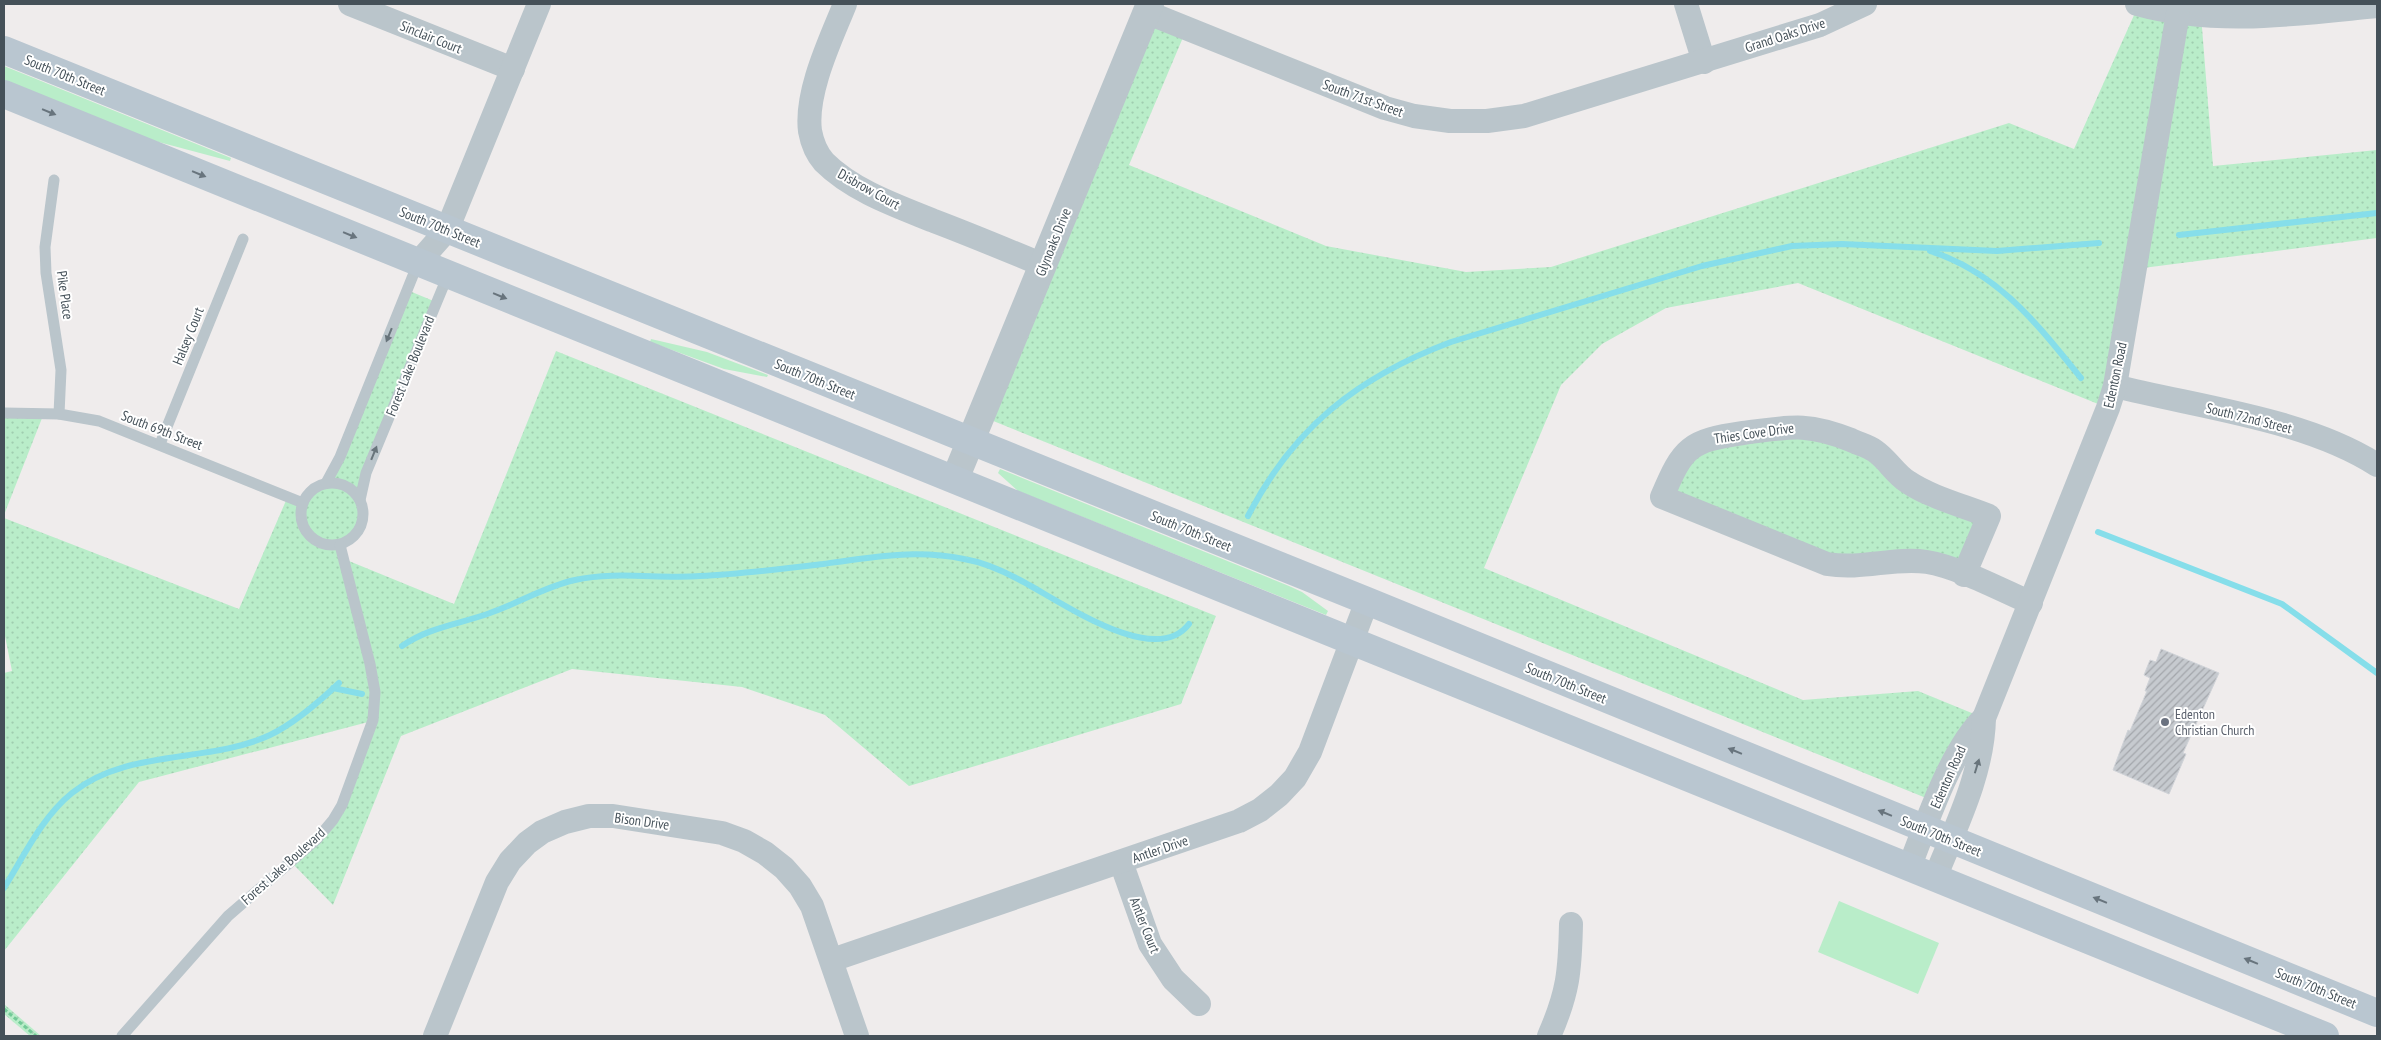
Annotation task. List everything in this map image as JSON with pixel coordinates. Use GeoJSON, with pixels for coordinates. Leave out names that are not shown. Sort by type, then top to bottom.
{"type":"FeatureCollection","features":[{"type":"Feature","properties":{"kind":"main road","name":"South 70th Street"},"geometry":{"type":"LineString","coordinates":[[4,50],[1367,601],[2377,1013]]}},
{"type":"Feature","properties":{"kind":"main road"},"geometry":{"type":"LineString","coordinates":[[4,94],[2325,1036]]}},
{"type":"Feature","properties":{"kind":"street","name":"Sinclair Court"},"geometry":{"type":"LineString","coordinates":[[350,4],[513,69]]}},
{"type":"Feature","properties":{"kind":"street","name":"Forest Lake Boulevard"},"geometry":{"type":"LineString","coordinates":[[418,263],[447,230],[539,4]]}},
{"type":"Feature","properties":{"kind":"street","name":"Disbrow Court"},"geometry":{"type":"LineString","coordinates":[[845,4],[815,86],[810,113],[810,131],[816,151],[823,161],[844,178],[876,196],[1043,265]]}},
{"type":"Feature","properties":{"kind":"street"},"geometry":{"type":"LineString","coordinates":[[1686,4],[1704,62]]}},
{"type":"Feature","properties":{"kind":"street","name":"Grand Oaks Drive"},"geometry":{"type":"LineString","coordinates":[[1704,62],[1820,25],[1865,4]]}},
{"type":"Feature","properties":{"kind":"street"},"geometry":{"type":"LineString","coordinates":[[2137,4],[2178,13],[2226,18],[2270,17],[2377,6]]}},
{"type":"Feature","properties":{"kind":"street","name":"Glynoaks Drive"},"geometry":{"type":"LineString","coordinates":[[955,480],[1148,8]]}},
{"type":"Feature","properties":{"kind":"street","name":"South 71st Street"},"geometry":{"type":"LineString","coordinates":[[1148,8],[1385,108],[1414,116],[1450,121],[1487,121],[1524,116],[1704,62]]}},
{"type":"Feature","properties":{"kind":"street","name":"Edenton Road"},"geometry":{"type":"LineString","coordinates":[[1935,878],[1977,766],[1984,738],[1984,718],[2096,442],[2115,386],[2178,13]]}},
{"type":"Feature","properties":{"kind":"street","name":"Forest Lake Boulevard"},"geometry":{"type":"LineString","coordinates":[[447,230],[448,275]]}},
{"type":"Feature","properties":{"kind":"street","name":"South 72nd Street"},"geometry":{"type":"LineString","coordinates":[[2115,386],[2280,423],[2328,440],[2377,465]]}},
{"type":"Feature","properties":{"kind":"street","name":"Thies Cove Drive"},"geometry":{"type":"LineString","coordinates":[[1964,575],[1989,516],[1917,487],[1900,476],[1886,460],[1872,449],[1816,428],[1797,426],[1710,438],[1696,444],[1683,454],[1676,464],[1662,497],[1827,564],[1846,567],[1909,561],[1928,562],[2031,603]]}},
{"type":"Feature","properties":{"kind":"street","name":"Antler Drive"},"geometry":{"type":"LineString","coordinates":[[832,960],[1239,822],[1260,810],[1279,795],[1295,778],[1310,752],[1367,601]]}},
{"type":"Feature","properties":{"kind":"street","name":"Edenton Road"},"geometry":{"type":"LineString","coordinates":[[1909,868],[1962,745],[1974,727],[1984,718]]}},
{"type":"Feature","properties":{"kind":"street","name":"Bison Drive"},"geometry":{"type":"LineString","coordinates":[[435,1036],[497,882],[510,861],[527,843],[542,832],[565,822],[589,816],[613,816],[722,833],[766,852],[800,886],[812,906],[857,1036]]}},
{"type":"Feature","properties":{"kind":"street","name":"Antler Court"},"geometry":{"type":"LineString","coordinates":[[1121,862],[1150,944],[1173,979],[1199,1004]]}},
{"type":"Feature","properties":{"kind":"street"},"geometry":{"type":"LineString","coordinates":[[1549,1036],[1567,989],[1571,924]]}},
{"type":"Feature","properties":{"kind":"lane","name":"Pike Place"},"geometry":{"type":"LineString","coordinates":[[54,180],[45,248],[46,273],[61,370],[59,414]]}},
{"type":"Feature","properties":{"kind":"lane","name":"Halsey Court"},"geometry":{"type":"LineString","coordinates":[[160,444],[243,239]]}},
{"type":"Feature","properties":{"kind":"lane","name":"Forest Lake Boulevard"},"geometry":{"type":"LineString","coordinates":[[326,483],[340,457],[418,263]]}},
{"type":"Feature","properties":{"kind":"lane","name":"Forest Lake Boulevard"},"geometry":{"type":"LineString","coordinates":[[360,500],[366,473],[448,275]]}},
{"type":"Feature","properties":{"kind":"lane","name":"South 69th Street"},"geometry":{"type":"LineString","coordinates":[[4,413],[59,414],[99,421],[303,503]]}},
{"type":"Feature","properties":{"kind":"lane"},"geometry":{"type":"LineString","coordinates":[[326,483],[343,485],[350,488],[360,500],[364,514],[360,528],[352,538],[340,545],[333,546],[319,543],[308,534],[302,519],[303,503],[312,491],[326,483]]}},
{"type":"Feature","properties":{"kind":"lane","name":"Forest Lake Boulevard"},"geometry":{"type":"LineString","coordinates":[[122,1036],[228,916],[317,838],[333,820],[342,805],[373,720],[375,692],[370,664],[340,545]]}},
{"type":"Feature","properties":{"kind":"path"},"geometry":{"type":"LineString","coordinates":[[4,1009],[36,1036]]}},
{"type":"Feature","properties":{"kind":"green space"},"geometry":{"type":"Polygon","coordinates":[[[2139,4],[2201,15],[2213,166],[2377,150],[2377,238],[2135,269],[2108,408],[1798,283],[1666,308],[1602,344],[1561,385],[1484,568],[1803,700],[1918,691],[1984,718],[1936,802],[981,416],[1146,12],[1187,28],[1129,165],[1326,246],[1466,272],[1551,267],[2009,123],[2074,149],[2139,4]]]}},
{"type":"Feature","properties":{"kind":"green space"},"geometry":{"type":"Polygon","coordinates":[[[4,66],[231,158],[230,161],[151,140],[4,81],[4,66]]]}},
{"type":"Feature","properties":{"kind":"green space"},"geometry":{"type":"Polygon","coordinates":[[[407,290],[436,302],[360,500],[363,514],[360,527],[348,542],[341,545],[344,559],[454,604],[556,351],[1216,616],[1181,704],[909,786],[825,715],[742,687],[572,669],[401,736],[333,905],[290,861],[333,820],[372,721],[139,782],[4,951],[4,673],[12,671],[4,631],[4,518],[239,609],[288,496],[303,503],[312,491],[326,483],[407,290]]]}},
{"type":"Feature","properties":{"kind":"green space"},"geometry":{"type":"Polygon","coordinates":[[[651,339],[707,352],[768,375],[767,377],[724,369],[650,342],[651,339]]]}},
{"type":"Feature","properties":{"kind":"green space"},"geometry":{"type":"Polygon","coordinates":[[[4,413],[44,413],[4,515],[4,413]]]}},
{"type":"Feature","properties":{"kind":"green space"},"geometry":{"type":"Polygon","coordinates":[[[1797,426],[1989,516],[1964,575],[1865,567],[1662,497],[1683,454],[1797,426]]]}},
{"type":"Feature","properties":{"kind":"green space"},"geometry":{"type":"Polygon","coordinates":[[[1000,469],[1289,586],[1302,592],[1328,611],[1326,615],[1018,491],[998,473],[1000,469]]]}},
{"type":"Feature","properties":{"kind":"green space"},"geometry":{"type":"Polygon","coordinates":[[[1839,901],[1939,943],[1918,994],[1818,952],[1839,901]]]}},
{"type":"Feature","properties":{"kind":"green space"},"geometry":{"type":"Polygon","coordinates":[[[4,1004],[41,1036],[30,1036],[4,1014],[4,1004]]]}},
{"type":"Feature","properties":{"kind":"building","name":"Edenton Christian Church"},"geometry":{"type":"Polygon","coordinates":[[[2161,649],[2219,673],[2183,753],[2186,754],[2169,794],[2113,770],[2128,730],[2130,731],[2147,691],[2145,691],[2150,678],[2144,675],[2150,660],[2156,662],[2161,649]]]}},
{"type":"Feature","properties":{"kind":"waterway"},"geometry":{"type":"LineString","coordinates":[[2179,235],[2377,213]]}},
{"type":"Feature","properties":{"kind":"waterway"},"geometry":{"type":"LineString","coordinates":[[1248,516],[1266,484],[1286,456],[1308,431],[1332,409],[1358,389],[1387,371],[1451,342],[1702,266],[1792,246],[1842,244],[1997,251],[2099,243]]}},
{"type":"Feature","properties":{"kind":"waterway"},"geometry":{"type":"LineString","coordinates":[[1930,251],[1977,273],[2015,302],[2049,338],[2081,378]]}},
{"type":"Feature","properties":{"kind":"waterway"},"geometry":{"type":"LineString","coordinates":[[2098,532],[2282,604],[2377,673]]}},
{"type":"Feature","properties":{"kind":"waterway"},"geometry":{"type":"LineString","coordinates":[[402,646],[423,634],[501,609],[554,586],[590,577],[684,577],[731,574],[911,554],[971,560],[1005,572],[1080,614],[1130,635],[1153,639],[1173,636],[1189,624]]}},
{"type":"Feature","properties":{"kind":"waterway"},"geometry":{"type":"LineString","coordinates":[[4,888],[34,838],[52,813],[72,793],[94,779],[117,769],[221,750],[246,744],[270,735],[298,718],[339,683]]}},
{"type":"Feature","properties":{"kind":"waterway"},"geometry":{"type":"LineString","coordinates":[[333,688],[362,694]]}},
{"type":"Feature","properties":{"kind":"place","name":"Edenton Christian Church"},"geometry":{"type":"Point","coordinates":[2165,722]}}]}
